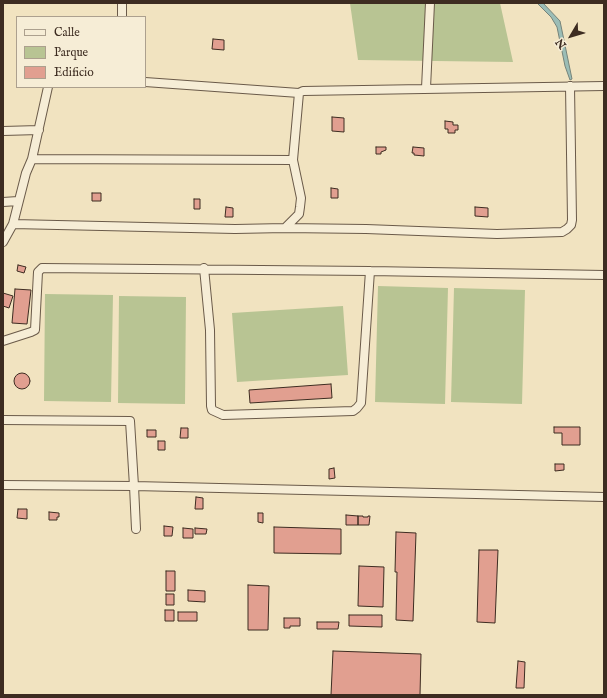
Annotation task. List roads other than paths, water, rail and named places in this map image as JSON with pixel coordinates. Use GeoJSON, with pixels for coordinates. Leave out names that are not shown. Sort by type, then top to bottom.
{"type":"FeatureCollection","features":[{"type":"Feature","properties":{"kind":"street"},"geometry":{"type":"LineString","coordinates":[[122,3],[122,16]]}},
{"type":"Feature","properties":{"kind":"street"},"geometry":{"type":"LineString","coordinates":[[426,88],[430,3]]}},
{"type":"Feature","properties":{"kind":"street"},"geometry":{"type":"LineString","coordinates":[[146,82],[299,93],[303,91],[426,88],[604,86]]}},
{"type":"Feature","properties":{"kind":"street"},"geometry":{"type":"LineString","coordinates":[[13,224],[235,229],[366,229],[497,234],[562,232],[571,225],[572,220],[574,86]]}},
{"type":"Feature","properties":{"kind":"street"},"geometry":{"type":"LineString","coordinates":[[3,242],[13,224],[26,173],[32,159],[48,88]]}},
{"type":"Feature","properties":{"kind":"street"},"geometry":{"type":"LineString","coordinates":[[285,228],[299,214],[301,198],[293,160],[299,93]]}},
{"type":"Feature","properties":{"kind":"street"},"geometry":{"type":"LineString","coordinates":[[3,131],[38,130]]}},
{"type":"Feature","properties":{"kind":"street"},"geometry":{"type":"LineString","coordinates":[[32,159],[293,160]]}},
{"type":"Feature","properties":{"kind":"street"},"geometry":{"type":"LineString","coordinates":[[3,202],[18,201]]}},
{"type":"Feature","properties":{"kind":"street"},"geometry":{"type":"LineString","coordinates":[[3,341],[35,330],[38,272],[42,268],[204,268],[604,275]]}},
{"type":"Feature","properties":{"kind":"street"},"geometry":{"type":"LineString","coordinates":[[204,268],[210,330],[211,406],[212,410],[223,415],[353,411],[357,408],[361,403],[370,271]]}},
{"type":"Feature","properties":{"kind":"street"},"geometry":{"type":"LineString","coordinates":[[3,420],[130,421],[136,529]]}},
{"type":"Feature","properties":{"kind":"street"},"geometry":{"type":"LineString","coordinates":[[3,485],[134,486],[604,497]]}},
{"type":"Feature","properties":{"kind":"water"},"geometry":{"type":"Polygon","coordinates":[[[537,3],[543,3],[560,21],[572,79],[570,80],[565,66],[557,27],[551,17],[537,3]]]}}]}
